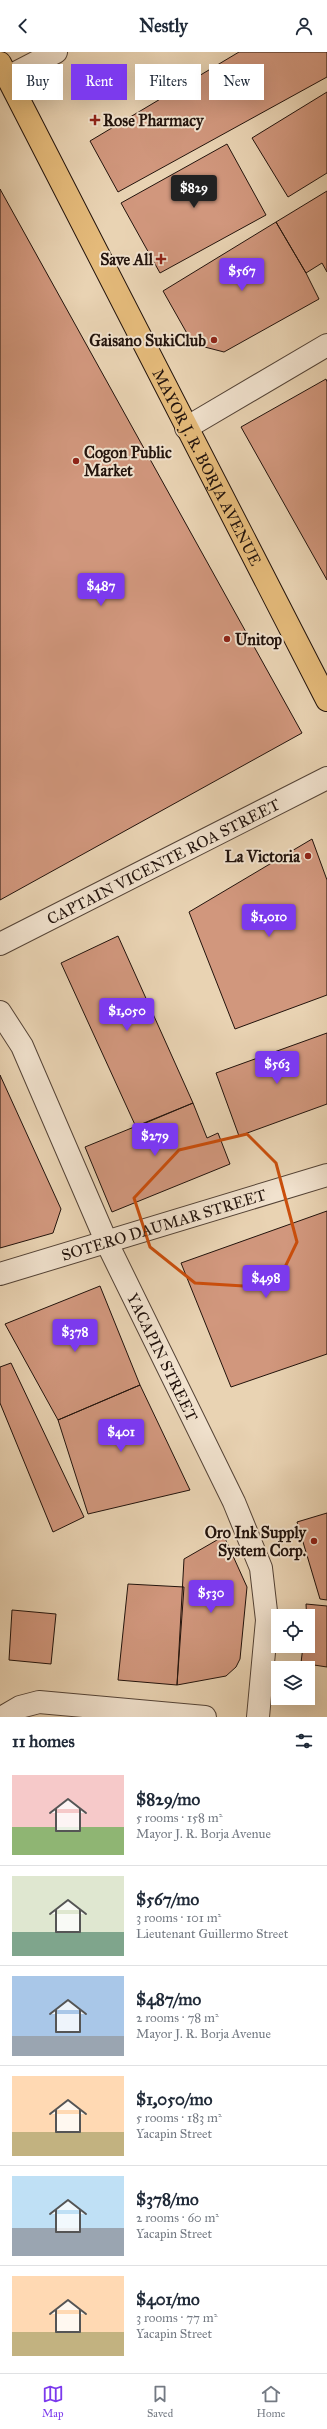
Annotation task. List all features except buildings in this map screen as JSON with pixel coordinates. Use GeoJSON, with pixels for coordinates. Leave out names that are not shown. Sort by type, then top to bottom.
{"type":"FeatureCollection","features":[{"type":"Feature","properties":{"kind":"main road","name":"MAYOR J. R. BORJA AVENUE"},"geometry":{"type":"LineString","coordinates":[[2,74],[327,700]]}},
{"type":"Feature","properties":{"kind":"street"},"geometry":{"type":"LineString","coordinates":[[2,74],[56,52]]}},
{"type":"Feature","properties":{"kind":"street"},"geometry":{"type":"LineString","coordinates":[[186,428],[327,345]]}},
{"type":"Feature","properties":{"kind":"street","name":"CAPTAIN VICENTE ROA STREET"},"geometry":{"type":"LineString","coordinates":[[0,944],[327,778]]}},
{"type":"Feature","properties":{"kind":"street","name":"YACAPIN STREET"},"geometry":{"type":"LineString","coordinates":[[0,1012],[22,1046],[107,1243],[234,1502],[261,1568],[268,1620],[258,1717]]}},
{"type":"Feature","properties":{"kind":"street","name":"SOTERO DAUMAR STREET"},"geometry":{"type":"LineString","coordinates":[[0,1274],[107,1243],[327,1175]]}},
{"type":"Feature","properties":{"kind":"street"},"geometry":{"type":"LineString","coordinates":[[2,1717],[20,1707],[39,1702],[205,1717]]}},
{"type":"Feature","properties":{"kind":"highlighted area"},"geometry":{"type":"Polygon","coordinates":[[[247,1134],[276,1163],[297,1242],[275,1288],[195,1283],[150,1247],[134,1198],[179,1150],[247,1134]]]}},
{"type":"Feature","properties":{"kind":"place","name":"Rose Pharmacy"},"geometry":{"type":"Point","coordinates":[95,120]}},
{"type":"Feature","properties":{"kind":"place","name":"Save All"},"geometry":{"type":"Point","coordinates":[161,259]}},
{"type":"Feature","properties":{"kind":"place","name":"Gaisano SukiClub"},"geometry":{"type":"Point","coordinates":[214,340]}},
{"type":"Feature","properties":{"kind":"place","name":"Cogon Public Market"},"geometry":{"type":"Point","coordinates":[76,461]}},
{"type":"Feature","properties":{"kind":"place","name":"Unitop"},"geometry":{"type":"Point","coordinates":[227,639]}},
{"type":"Feature","properties":{"kind":"place","name":"La Victoria"},"geometry":{"type":"Point","coordinates":[308,856]}},
{"type":"Feature","properties":{"kind":"place","name":"Oro Ink Supply System Corp."},"geometry":{"type":"Point","coordinates":[314,1541]}}]}
